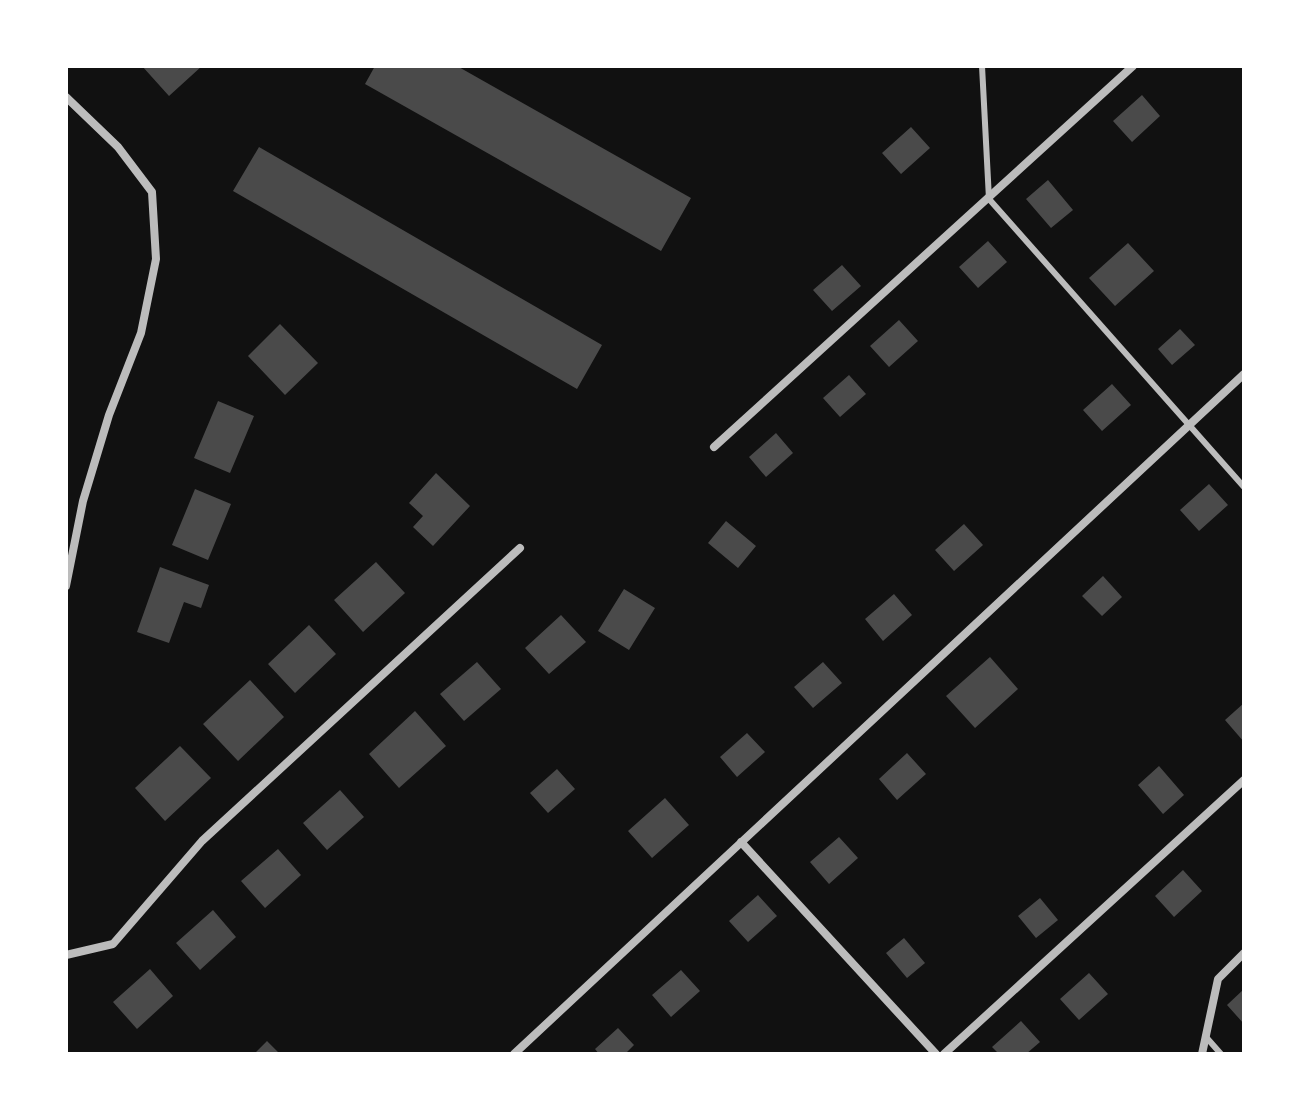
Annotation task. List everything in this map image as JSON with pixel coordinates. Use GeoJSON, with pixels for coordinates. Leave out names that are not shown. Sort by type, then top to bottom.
{"type":"FeatureCollection","features":[{"type":"Feature","properties":{"kind":"street"},"geometry":{"type":"LineString","coordinates":[[714,447],[1133,66]]}},
{"type":"Feature","properties":{"kind":"street"},"geometry":{"type":"LineString","coordinates":[[66,97],[118,147],[152,192],[156,259],[141,333],[109,415],[83,501],[66,586]]}},
{"type":"Feature","properties":{"kind":"street"},"geometry":{"type":"LineString","coordinates":[[514,1054],[1244,374]]}},
{"type":"Feature","properties":{"kind":"street"},"geometry":{"type":"LineString","coordinates":[[66,955],[113,944],[202,841],[520,548]]}},
{"type":"Feature","properties":{"kind":"street"},"geometry":{"type":"LineString","coordinates":[[944,1054],[1244,780]]}},
{"type":"Feature","properties":{"kind":"street"},"geometry":{"type":"LineString","coordinates":[[741,842],[936,1054]]}},
{"type":"Feature","properties":{"kind":"street"},"geometry":{"type":"LineString","coordinates":[[1202,1054],[1218,979],[1244,953]]}},
{"type":"Feature","properties":{"kind":"lane"},"geometry":{"type":"LineString","coordinates":[[982,66],[989,199],[1244,487]]}},
{"type":"Feature","properties":{"kind":"lane"},"geometry":{"type":"LineString","coordinates":[[1206,1037],[1221,1054]]}},
{"type":"Feature","properties":{"kind":"building"},"geometry":{"type":"Polygon","coordinates":[[[142,66],[202,66],[169,96],[142,66]]]}},
{"type":"Feature","properties":{"kind":"building"},"geometry":{"type":"Polygon","coordinates":[[[375,66],[457,66],[691,198],[661,251],[365,84],[375,66]]]}},
{"type":"Feature","properties":{"kind":"building"},"geometry":{"type":"Polygon","coordinates":[[[1142,95],[1160,116],[1132,142],[1113,121],[1142,95]]]}},
{"type":"Feature","properties":{"kind":"building"},"geometry":{"type":"Polygon","coordinates":[[[911,127],[930,148],[901,174],[882,153],[911,127]]]}},
{"type":"Feature","properties":{"kind":"building"},"geometry":{"type":"Polygon","coordinates":[[[259,147],[602,345],[577,389],[233,191],[259,147]]]}},
{"type":"Feature","properties":{"kind":"building"},"geometry":{"type":"Polygon","coordinates":[[[1048,180],[1073,210],[1051,228],[1026,199],[1048,180]]]}},
{"type":"Feature","properties":{"kind":"building"},"geometry":{"type":"Polygon","coordinates":[[[988,241],[1007,262],[978,288],[959,267],[988,241]]]}},
{"type":"Feature","properties":{"kind":"building"},"geometry":{"type":"Polygon","coordinates":[[[1128,243],[1154,271],[1115,306],[1089,278],[1128,243]]]}},
{"type":"Feature","properties":{"kind":"building"},"geometry":{"type":"Polygon","coordinates":[[[842,265],[861,286],[832,311],[813,290],[842,265]]]}},
{"type":"Feature","properties":{"kind":"building"},"geometry":{"type":"Polygon","coordinates":[[[899,320],[918,341],[889,367],[870,346],[899,320]]]}},
{"type":"Feature","properties":{"kind":"building"},"geometry":{"type":"Polygon","coordinates":[[[280,324],[318,363],[285,395],[248,356],[280,324]]]}},
{"type":"Feature","properties":{"kind":"building"},"geometry":{"type":"Polygon","coordinates":[[[1180,329],[1195,345],[1172,365],[1158,349],[1180,329]]]}},
{"type":"Feature","properties":{"kind":"building"},"geometry":{"type":"Polygon","coordinates":[[[849,375],[866,394],[840,417],[823,398],[849,375]]]}},
{"type":"Feature","properties":{"kind":"building"},"geometry":{"type":"Polygon","coordinates":[[[1112,384],[1131,405],[1102,431],[1083,410],[1112,384]]]}},
{"type":"Feature","properties":{"kind":"building"},"geometry":{"type":"Polygon","coordinates":[[[218,401],[254,416],[230,473],[194,458],[218,401]]]}},
{"type":"Feature","properties":{"kind":"building"},"geometry":{"type":"Polygon","coordinates":[[[776,433],[793,453],[766,477],[749,457],[776,433]]]}},
{"type":"Feature","properties":{"kind":"building"},"geometry":{"type":"Polygon","coordinates":[[[436,473],[470,506],[433,546],[413,527],[423,516],[409,503],[436,473]]]}},
{"type":"Feature","properties":{"kind":"building"},"geometry":{"type":"Polygon","coordinates":[[[1209,484],[1228,505],[1199,531],[1180,510],[1209,484]]]}},
{"type":"Feature","properties":{"kind":"building"},"geometry":{"type":"Polygon","coordinates":[[[195,489],[231,504],[208,560],[172,545],[195,489]]]}},
{"type":"Feature","properties":{"kind":"building"},"geometry":{"type":"Polygon","coordinates":[[[726,521],[756,546],[738,568],[708,543],[726,521]]]}},
{"type":"Feature","properties":{"kind":"building"},"geometry":{"type":"Polygon","coordinates":[[[964,524],[983,545],[954,571],[935,550],[964,524]]]}},
{"type":"Feature","properties":{"kind":"building"},"geometry":{"type":"Polygon","coordinates":[[[376,562],[405,593],[363,632],[334,600],[376,562]]]}},
{"type":"Feature","properties":{"kind":"building"},"geometry":{"type":"Polygon","coordinates":[[[160,567],[209,585],[201,608],[184,602],[169,643],[137,632],[160,567]]]}},
{"type":"Feature","properties":{"kind":"building"},"geometry":{"type":"Polygon","coordinates":[[[1103,576],[1122,597],[1102,616],[1082,596],[1103,576]]]}},
{"type":"Feature","properties":{"kind":"building"},"geometry":{"type":"Polygon","coordinates":[[[624,589],[655,608],[629,650],[598,631],[624,589]]]}},
{"type":"Feature","properties":{"kind":"building"},"geometry":{"type":"Polygon","coordinates":[[[894,594],[912,615],[883,641],[865,619],[894,594]]]}},
{"type":"Feature","properties":{"kind":"building"},"geometry":{"type":"Polygon","coordinates":[[[561,615],[586,642],[549,674],[525,648],[561,615]]]}},
{"type":"Feature","properties":{"kind":"building"},"geometry":{"type":"Polygon","coordinates":[[[309,625],[336,654],[295,693],[268,664],[309,625]]]}},
{"type":"Feature","properties":{"kind":"building"},"geometry":{"type":"Polygon","coordinates":[[[990,657],[1018,689],[975,728],[946,696],[990,657]]]}},
{"type":"Feature","properties":{"kind":"building"},"geometry":{"type":"Polygon","coordinates":[[[477,662],[501,689],[464,721],[440,694],[477,662]]]}},
{"type":"Feature","properties":{"kind":"building"},"geometry":{"type":"Polygon","coordinates":[[[823,662],[842,683],[813,708],[794,687],[823,662]]]}},
{"type":"Feature","properties":{"kind":"building"},"geometry":{"type":"Polygon","coordinates":[[[250,680],[284,717],[238,761],[203,724],[250,680]]]}},
{"type":"Feature","properties":{"kind":"building"},"geometry":{"type":"Polygon","coordinates":[[[1244,703],[1244,742],[1225,720],[1244,703]]]}},
{"type":"Feature","properties":{"kind":"building"},"geometry":{"type":"Polygon","coordinates":[[[415,711],[446,746],[399,788],[369,754],[415,711]]]}},
{"type":"Feature","properties":{"kind":"building"},"geometry":{"type":"Polygon","coordinates":[[[747,733],[765,752],[737,777],[720,757],[747,733]]]}},
{"type":"Feature","properties":{"kind":"building"},"geometry":{"type":"Polygon","coordinates":[[[180,746],[211,778],[165,821],[135,788],[180,746]]]}},
{"type":"Feature","properties":{"kind":"building"},"geometry":{"type":"Polygon","coordinates":[[[907,753],[926,774],[897,800],[879,779],[907,753]]]}},
{"type":"Feature","properties":{"kind":"building"},"geometry":{"type":"Polygon","coordinates":[[[1159,766],[1184,795],[1163,814],[1138,785],[1159,766]]]}},
{"type":"Feature","properties":{"kind":"building"},"geometry":{"type":"Polygon","coordinates":[[[557,769],[575,789],[548,813],[530,793],[557,769]]]}},
{"type":"Feature","properties":{"kind":"building"},"geometry":{"type":"Polygon","coordinates":[[[340,790],[364,817],[327,850],[303,823],[340,790]]]}},
{"type":"Feature","properties":{"kind":"building"},"geometry":{"type":"Polygon","coordinates":[[[665,798],[689,825],[652,858],[628,831],[665,798]]]}},
{"type":"Feature","properties":{"kind":"building"},"geometry":{"type":"Polygon","coordinates":[[[839,837],[858,858],[829,884],[810,862],[839,837]]]}},
{"type":"Feature","properties":{"kind":"building"},"geometry":{"type":"Polygon","coordinates":[[[278,849],[301,875],[265,908],[241,881],[278,849]]]}},
{"type":"Feature","properties":{"kind":"building"},"geometry":{"type":"Polygon","coordinates":[[[1183,870],[1202,891],[1174,917],[1155,896],[1183,870]]]}},
{"type":"Feature","properties":{"kind":"building"},"geometry":{"type":"Polygon","coordinates":[[[758,895],[777,916],[748,942],[729,921],[758,895]]]}},
{"type":"Feature","properties":{"kind":"building"},"geometry":{"type":"Polygon","coordinates":[[[1040,898],[1058,920],[1036,938],[1018,916],[1040,898]]]}},
{"type":"Feature","properties":{"kind":"building"},"geometry":{"type":"Polygon","coordinates":[[[213,910],[236,937],[200,970],[176,943],[213,910]]]}},
{"type":"Feature","properties":{"kind":"building"},"geometry":{"type":"Polygon","coordinates":[[[904,938],[925,963],[907,978],[886,953],[904,938]]]}},
{"type":"Feature","properties":{"kind":"building"},"geometry":{"type":"Polygon","coordinates":[[[150,969],[173,996],[137,1029],[113,1002],[150,969]]]}},
{"type":"Feature","properties":{"kind":"building"},"geometry":{"type":"Polygon","coordinates":[[[681,970],[700,991],[671,1017],[652,995],[681,970]]]}},
{"type":"Feature","properties":{"kind":"building"},"geometry":{"type":"Polygon","coordinates":[[[1089,973],[1108,994],[1079,1020],[1060,999],[1089,973]]]}},
{"type":"Feature","properties":{"kind":"building"},"geometry":{"type":"Polygon","coordinates":[[[1244,989],[1244,1024],[1227,1005],[1244,989]]]}},
{"type":"Feature","properties":{"kind":"building"},"geometry":{"type":"Polygon","coordinates":[[[1021,1021],[1040,1042],[1026,1054],[999,1054],[992,1047],[1021,1021]]]}},
{"type":"Feature","properties":{"kind":"building"},"geometry":{"type":"Polygon","coordinates":[[[618,1028],[634,1045],[625,1054],[599,1054],[595,1049],[618,1028]]]}},
{"type":"Feature","properties":{"kind":"building"},"geometry":{"type":"Polygon","coordinates":[[[267,1041],[280,1054],[254,1054],[267,1041]]]}}]}
